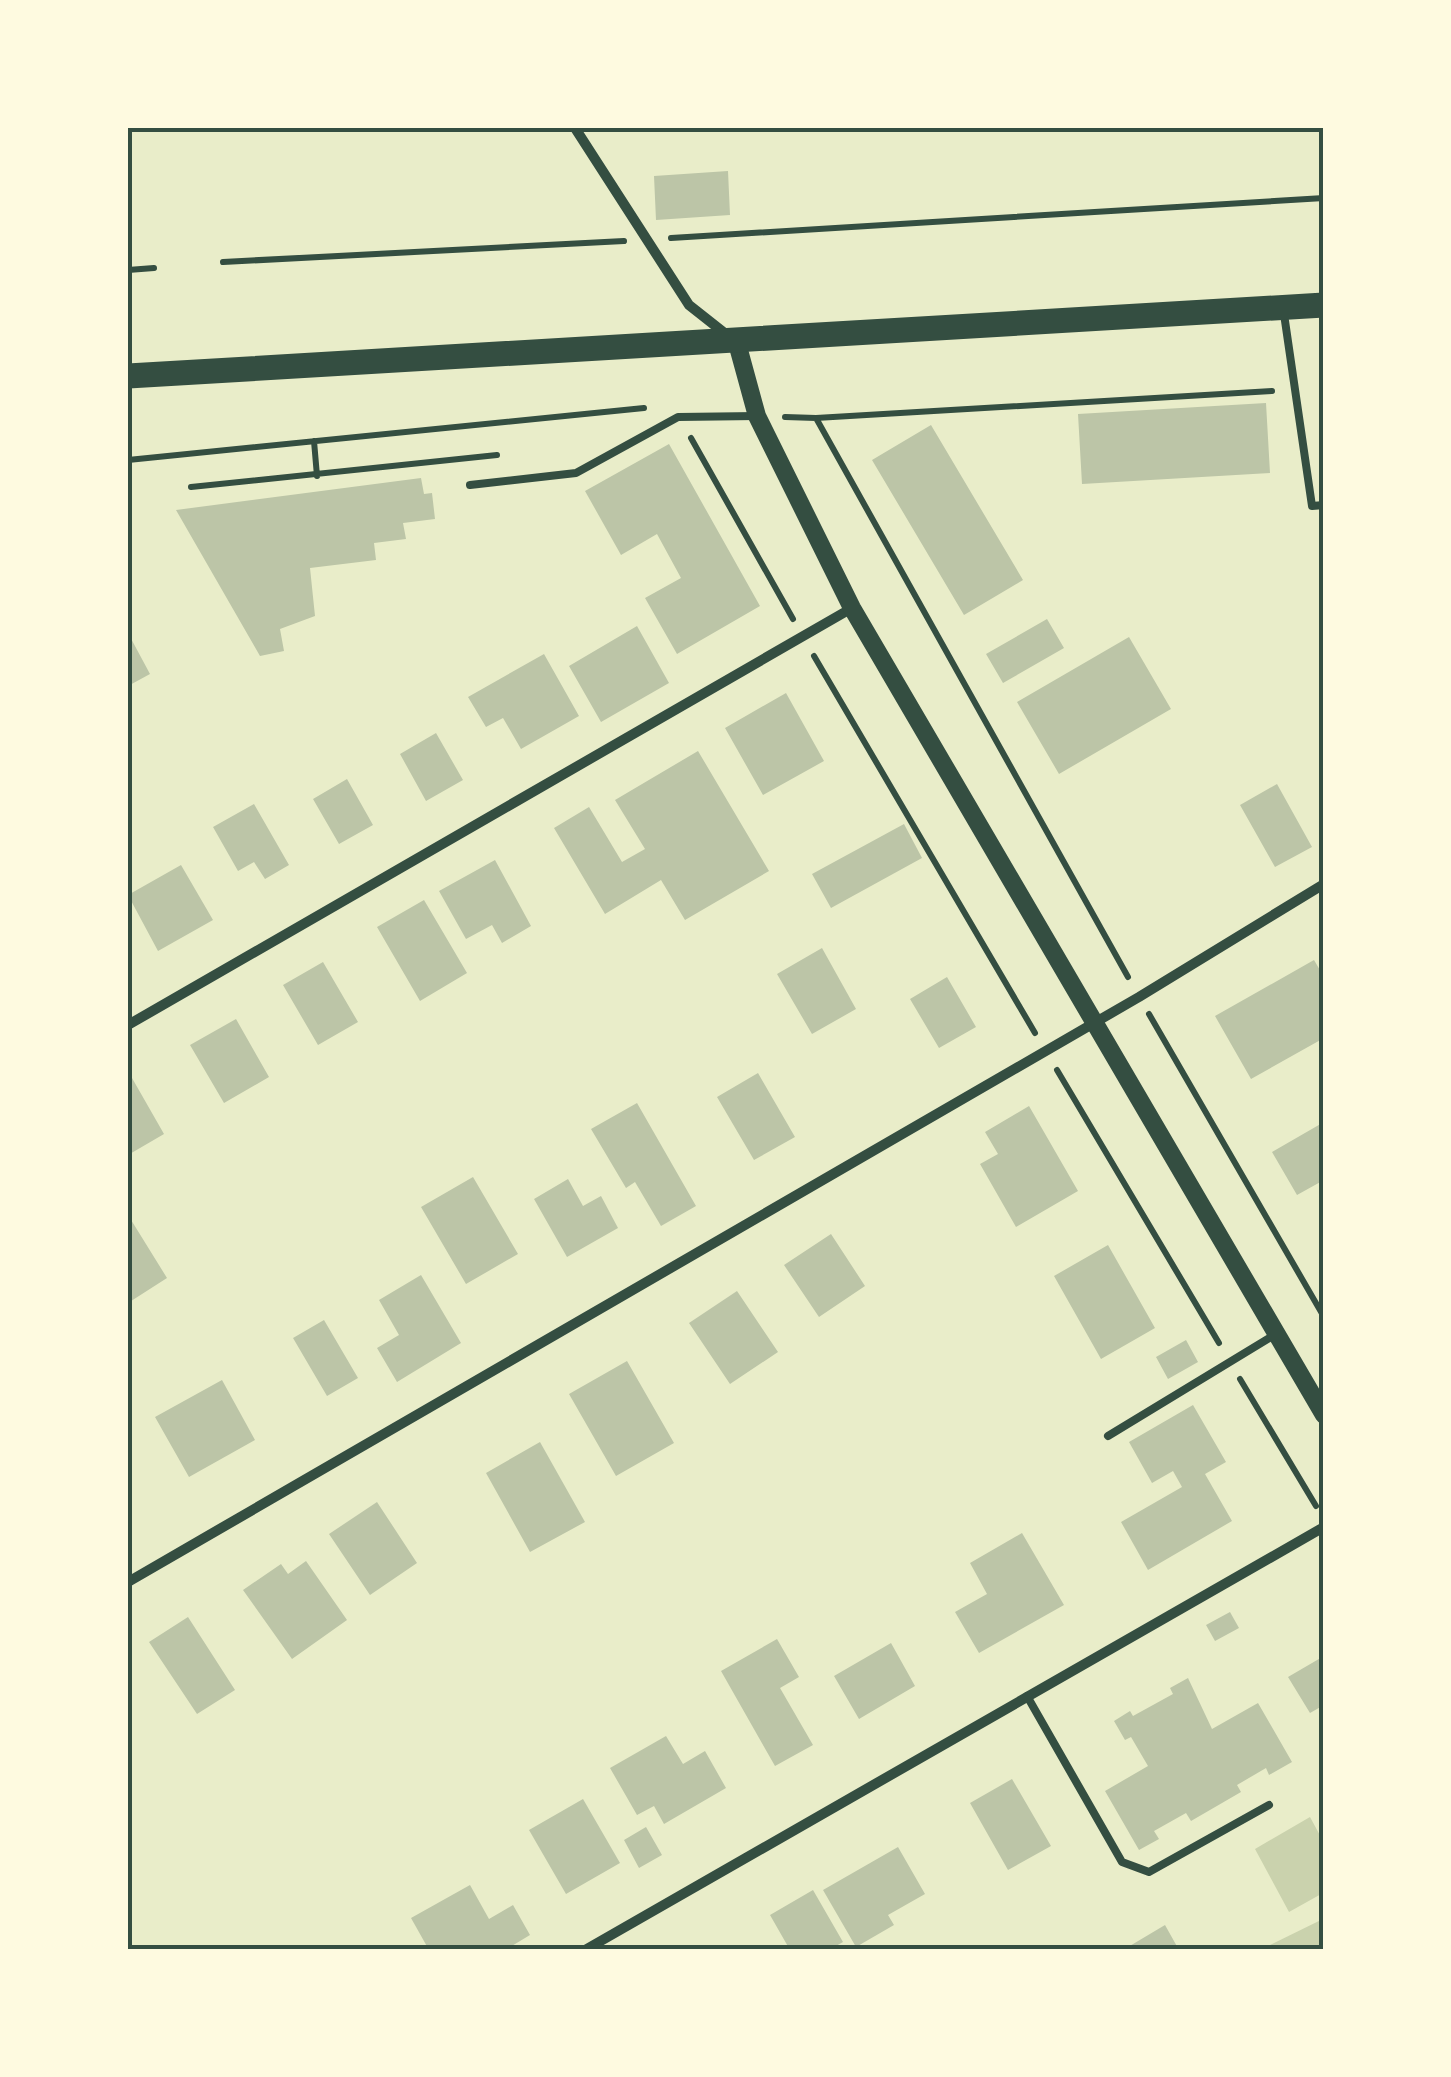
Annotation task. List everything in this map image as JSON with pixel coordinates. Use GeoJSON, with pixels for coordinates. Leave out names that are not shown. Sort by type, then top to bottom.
{"type":"FeatureCollection","features":[{"type":"Feature","properties":{"kind":"main road"},"geometry":{"type":"LineString","coordinates":[[128,376],[737,343],[1324,304]]}},
{"type":"Feature","properties":{"kind":"street"},"geometry":{"type":"LineString","coordinates":[[575,128],[689,306],[737,343],[757,416],[852,608],[1324,1415]]}},
{"type":"Feature","properties":{"kind":"street"},"geometry":{"type":"LineString","coordinates":[[128,1025],[852,608]]}},
{"type":"Feature","properties":{"kind":"street"},"geometry":{"type":"LineString","coordinates":[[128,1582],[1139,997],[1324,884]]}},
{"type":"Feature","properties":{"kind":"street"},"geometry":{"type":"LineString","coordinates":[[585,1950],[1324,1523]]}},
{"type":"Feature","properties":{"kind":"lane"},"geometry":{"type":"LineString","coordinates":[[1283,307],[1312,506],[1324,505]]}},
{"type":"Feature","properties":{"kind":"lane"},"geometry":{"type":"LineString","coordinates":[[470,485],[576,474],[678,416],[757,416]]}},
{"type":"Feature","properties":{"kind":"lane"},"geometry":{"type":"LineString","coordinates":[[1108,1436],[1276,1334]]}},
{"type":"Feature","properties":{"kind":"lane"},"geometry":{"type":"LineString","coordinates":[[1028,1696],[1122,1862],[1149,1872],[1269,1805]]}},
{"type":"Feature","properties":{"kind":"path"},"geometry":{"type":"LineString","coordinates":[[223,262],[1324,198]]}},
{"type":"Feature","properties":{"kind":"path"},"geometry":{"type":"LineString","coordinates":[[128,270],[154,268]]}},
{"type":"Feature","properties":{"kind":"path"},"geometry":{"type":"LineString","coordinates":[[1293,390],[816,418],[1139,997],[1324,1316]]}},
{"type":"Feature","properties":{"kind":"path"},"geometry":{"type":"LineString","coordinates":[[314,441],[317,476]]}},
{"type":"Feature","properties":{"kind":"path"},"geometry":{"type":"LineString","coordinates":[[191,488],[423,462]]}},
{"type":"Feature","properties":{"kind":"path"},"geometry":{"type":"LineString","coordinates":[[803,637],[1324,1523]]}},
{"type":"Feature","properties":{"kind":"green space"},"geometry":{"type":"Polygon","coordinates":[[[1310,1817],[1323,1841],[1323,1893],[1289,1912],[1255,1849],[1310,1817]]]}},
{"type":"Feature","properties":{"kind":"green space"},"geometry":{"type":"Polygon","coordinates":[[[1323,1919],[1323,1949],[1262,1949],[1323,1919]]]}},
{"type":"Feature","properties":{"kind":"building"},"geometry":{"type":"Polygon","coordinates":[[[728,171],[730,215],[656,220],[654,176],[728,171]]]}},
{"type":"Feature","properties":{"kind":"building"},"geometry":{"type":"Polygon","coordinates":[[[1266,403],[1270,473],[1082,484],[1078,414],[1266,403]]]}},
{"type":"Feature","properties":{"kind":"building"},"geometry":{"type":"Polygon","coordinates":[[[931,425],[1023,580],[964,615],[872,460],[931,425]]]}},
{"type":"Feature","properties":{"kind":"building"},"geometry":{"type":"Polygon","coordinates":[[[669,444],[760,606],[677,654],[645,598],[681,578],[657,534],[621,555],[585,491],[669,444]]]}},
{"type":"Feature","properties":{"kind":"building"},"geometry":{"type":"Polygon","coordinates":[[[421,478],[424,494],[432,493],[435,519],[403,523],[406,539],[374,543],[376,560],[310,568],[315,616],[280,629],[284,651],[260,656],[176,510],[421,478]]]}},
{"type":"Feature","properties":{"kind":"building"},"geometry":{"type":"Polygon","coordinates":[[[1047,619],[1064,648],[1003,683],[986,654],[1047,619]]]}},
{"type":"Feature","properties":{"kind":"building"},"geometry":{"type":"Polygon","coordinates":[[[637,626],[669,683],[601,722],[569,666],[637,626]]]}},
{"type":"Feature","properties":{"kind":"building"},"geometry":{"type":"Polygon","coordinates":[[[128,633],[150,674],[128,686],[128,633]]]}},
{"type":"Feature","properties":{"kind":"building"},"geometry":{"type":"Polygon","coordinates":[[[1129,637],[1171,709],[1059,774],[1017,702],[1129,637]]]}},
{"type":"Feature","properties":{"kind":"building"},"geometry":{"type":"Polygon","coordinates":[[[544,654],[579,716],[521,749],[503,718],[486,727],[468,697],[544,654]]]}},
{"type":"Feature","properties":{"kind":"building"},"geometry":{"type":"Polygon","coordinates":[[[786,693],[824,761],[763,795],[725,728],[786,693]]]}},
{"type":"Feature","properties":{"kind":"building"},"geometry":{"type":"Polygon","coordinates":[[[436,733],[463,780],[426,801],[400,754],[436,733]]]}},
{"type":"Feature","properties":{"kind":"building"},"geometry":{"type":"Polygon","coordinates":[[[698,751],[769,871],[685,920],[661,880],[605,914],[554,828],[589,807],[622,862],[645,849],[615,800],[698,751]]]}},
{"type":"Feature","properties":{"kind":"building"},"geometry":{"type":"Polygon","coordinates":[[[347,779],[373,825],[339,844],[313,799],[347,779]]]}},
{"type":"Feature","properties":{"kind":"building"},"geometry":{"type":"Polygon","coordinates":[[[1277,784],[1312,847],[1275,867],[1240,805],[1277,784]]]}},
{"type":"Feature","properties":{"kind":"building"},"geometry":{"type":"Polygon","coordinates":[[[254,804],[289,865],[265,879],[254,862],[238,871],[213,827],[254,804]]]}},
{"type":"Feature","properties":{"kind":"building"},"geometry":{"type":"Polygon","coordinates":[[[904,824],[922,858],[831,908],[812,874],[904,824]]]}},
{"type":"Feature","properties":{"kind":"building"},"geometry":{"type":"Polygon","coordinates":[[[495,860],[531,926],[502,943],[492,925],[466,939],[439,891],[495,860]]]}},
{"type":"Feature","properties":{"kind":"building"},"geometry":{"type":"Polygon","coordinates":[[[181,865],[213,920],[158,951],[128,895],[181,865]]]}},
{"type":"Feature","properties":{"kind":"building"},"geometry":{"type":"Polygon","coordinates":[[[424,900],[467,973],[420,1001],[377,927],[424,900]]]}},
{"type":"Feature","properties":{"kind":"building"},"geometry":{"type":"Polygon","coordinates":[[[822,948],[856,1009],[812,1034],[777,974],[822,948]]]}},
{"type":"Feature","properties":{"kind":"building"},"geometry":{"type":"Polygon","coordinates":[[[1314,960],[1324,977],[1324,1038],[1251,1079],[1215,1016],[1314,960]]]}},
{"type":"Feature","properties":{"kind":"building"},"geometry":{"type":"Polygon","coordinates":[[[323,962],[358,1022],[318,1045],[283,985],[323,962]]]}},
{"type":"Feature","properties":{"kind":"building"},"geometry":{"type":"Polygon","coordinates":[[[947,977],[976,1027],[939,1048],[910,999],[947,977]]]}},
{"type":"Feature","properties":{"kind":"building"},"geometry":{"type":"Polygon","coordinates":[[[236,1019],[269,1077],[224,1103],[190,1045],[236,1019]]]}},
{"type":"Feature","properties":{"kind":"building"},"geometry":{"type":"Polygon","coordinates":[[[758,1073],[795,1137],[754,1160],[717,1097],[758,1073]]]}},
{"type":"Feature","properties":{"kind":"building"},"geometry":{"type":"Polygon","coordinates":[[[132,1078],[164,1134],[128,1155],[128,1080],[132,1078]]]}},
{"type":"Feature","properties":{"kind":"building"},"geometry":{"type":"Polygon","coordinates":[[[637,1103],[696,1206],[661,1226],[635,1182],[626,1188],[591,1129],[637,1103]]]}},
{"type":"Feature","properties":{"kind":"building"},"geometry":{"type":"Polygon","coordinates":[[[1029,1106],[1078,1191],[1016,1227],[980,1164],[998,1154],[985,1132],[1029,1106]]]}},
{"type":"Feature","properties":{"kind":"building"},"geometry":{"type":"Polygon","coordinates":[[[1324,1122],[1324,1180],[1297,1195],[1272,1152],[1324,1122]]]}},
{"type":"Feature","properties":{"kind":"building"},"geometry":{"type":"Polygon","coordinates":[[[473,1177],[518,1254],[466,1284],[421,1207],[473,1177]]]}},
{"type":"Feature","properties":{"kind":"building"},"geometry":{"type":"Polygon","coordinates":[[[568,1179],[583,1206],[601,1196],[618,1228],[567,1257],[534,1199],[568,1179]]]}},
{"type":"Feature","properties":{"kind":"building"},"geometry":{"type":"Polygon","coordinates":[[[128,1215],[167,1278],[128,1303],[128,1215]]]}},
{"type":"Feature","properties":{"kind":"building"},"geometry":{"type":"Polygon","coordinates":[[[831,1234],[865,1286],[819,1317],[784,1265],[831,1234]]]}},
{"type":"Feature","properties":{"kind":"building"},"geometry":{"type":"Polygon","coordinates":[[[1108,1245],[1155,1328],[1101,1359],[1054,1276],[1108,1245]]]}},
{"type":"Feature","properties":{"kind":"building"},"geometry":{"type":"Polygon","coordinates":[[[421,1275],[461,1343],[397,1382],[377,1348],[399,1335],[379,1300],[421,1275]]]}},
{"type":"Feature","properties":{"kind":"building"},"geometry":{"type":"Polygon","coordinates":[[[737,1291],[778,1352],[730,1384],[689,1323],[737,1291]]]}},
{"type":"Feature","properties":{"kind":"building"},"geometry":{"type":"Polygon","coordinates":[[[324,1320],[358,1378],[327,1396],[293,1338],[324,1320]]]}},
{"type":"Feature","properties":{"kind":"building"},"geometry":{"type":"Polygon","coordinates":[[[1186,1340],[1198,1362],[1168,1379],[1156,1357],[1186,1340]]]}},
{"type":"Feature","properties":{"kind":"building"},"geometry":{"type":"Polygon","coordinates":[[[627,1361],[674,1443],[616,1476],[569,1394],[627,1361]]]}},
{"type":"Feature","properties":{"kind":"building"},"geometry":{"type":"Polygon","coordinates":[[[222,1380],[255,1440],[189,1477],[155,1417],[222,1380]]]}},
{"type":"Feature","properties":{"kind":"building"},"geometry":{"type":"Polygon","coordinates":[[[1193,1405],[1226,1462],[1205,1474],[1232,1521],[1148,1570],[1121,1522],[1182,1487],[1173,1471],[1152,1483],[1129,1442],[1193,1405]]]}},
{"type":"Feature","properties":{"kind":"building"},"geometry":{"type":"Polygon","coordinates":[[[540,1442],[585,1522],[530,1552],[486,1473],[540,1442]]]}},
{"type":"Feature","properties":{"kind":"building"},"geometry":{"type":"Polygon","coordinates":[[[377,1502],[417,1563],[370,1595],[329,1534],[377,1502]]]}},
{"type":"Feature","properties":{"kind":"building"},"geometry":{"type":"Polygon","coordinates":[[[1022,1533],[1064,1605],[979,1653],[955,1612],[987,1594],[970,1563],[1022,1533]]]}},
{"type":"Feature","properties":{"kind":"building"},"geometry":{"type":"Polygon","coordinates":[[[306,1561],[347,1620],[292,1659],[243,1590],[281,1564],[288,1574],[306,1561]]]}},
{"type":"Feature","properties":{"kind":"building"},"geometry":{"type":"Polygon","coordinates":[[[1230,1612],[1239,1628],[1215,1641],[1206,1625],[1230,1612]]]}},
{"type":"Feature","properties":{"kind":"building"},"geometry":{"type":"Polygon","coordinates":[[[188,1617],[235,1690],[197,1714],[149,1642],[188,1617]]]}},
{"type":"Feature","properties":{"kind":"building"},"geometry":{"type":"Polygon","coordinates":[[[777,1639],[799,1677],[780,1688],[813,1745],[775,1766],[721,1671],[777,1639]]]}},
{"type":"Feature","properties":{"kind":"building"},"geometry":{"type":"Polygon","coordinates":[[[891,1643],[915,1686],[859,1719],[834,1676],[891,1643]]]}},
{"type":"Feature","properties":{"kind":"building"},"geometry":{"type":"Polygon","coordinates":[[[1324,1656],[1324,1705],[1310,1713],[1288,1677],[1324,1656]]]}},
{"type":"Feature","properties":{"kind":"building"},"geometry":{"type":"Polygon","coordinates":[[[1188,1678],[1212,1729],[1258,1703],[1292,1762],[1269,1775],[1266,1768],[1237,1785],[1241,1792],[1191,1821],[1186,1813],[1154,1831],[1159,1839],[1139,1850],[1105,1791],[1148,1766],[1131,1737],[1125,1740],[1114,1721],[1130,1711],[1133,1716],[1173,1694],[1170,1688],[1188,1678]]]}},
{"type":"Feature","properties":{"kind":"building"},"geometry":{"type":"Polygon","coordinates":[[[666,1736],[683,1764],[705,1751],[726,1788],[664,1824],[654,1806],[637,1815],[610,1768],[666,1736]]]}},
{"type":"Feature","properties":{"kind":"building"},"geometry":{"type":"Polygon","coordinates":[[[1012,1779],[1051,1846],[1008,1870],[970,1803],[1012,1779]]]}},
{"type":"Feature","properties":{"kind":"building"},"geometry":{"type":"Polygon","coordinates":[[[583,1799],[620,1863],[566,1894],[529,1830],[583,1799]]]}},
{"type":"Feature","properties":{"kind":"building"},"geometry":{"type":"Polygon","coordinates":[[[646,1827],[662,1855],[639,1868],[624,1840],[646,1827]]]}},
{"type":"Feature","properties":{"kind":"building"},"geometry":{"type":"Polygon","coordinates":[[[898,1847],[925,1894],[888,1915],[894,1925],[856,1947],[823,1890],[898,1847]]]}},
{"type":"Feature","properties":{"kind":"building"},"geometry":{"type":"Polygon","coordinates":[[[470,1885],[489,1919],[513,1905],[530,1935],[505,1950],[429,1950],[411,1918],[470,1885]]]}},
{"type":"Feature","properties":{"kind":"building"},"geometry":{"type":"Polygon","coordinates":[[[813,1890],[843,1942],[829,1950],[790,1950],[770,1915],[813,1890]]]}},
{"type":"Feature","properties":{"kind":"building"},"geometry":{"type":"Polygon","coordinates":[[[1165,1925],[1179,1950],[1123,1950],[1165,1925]]]}}]}
